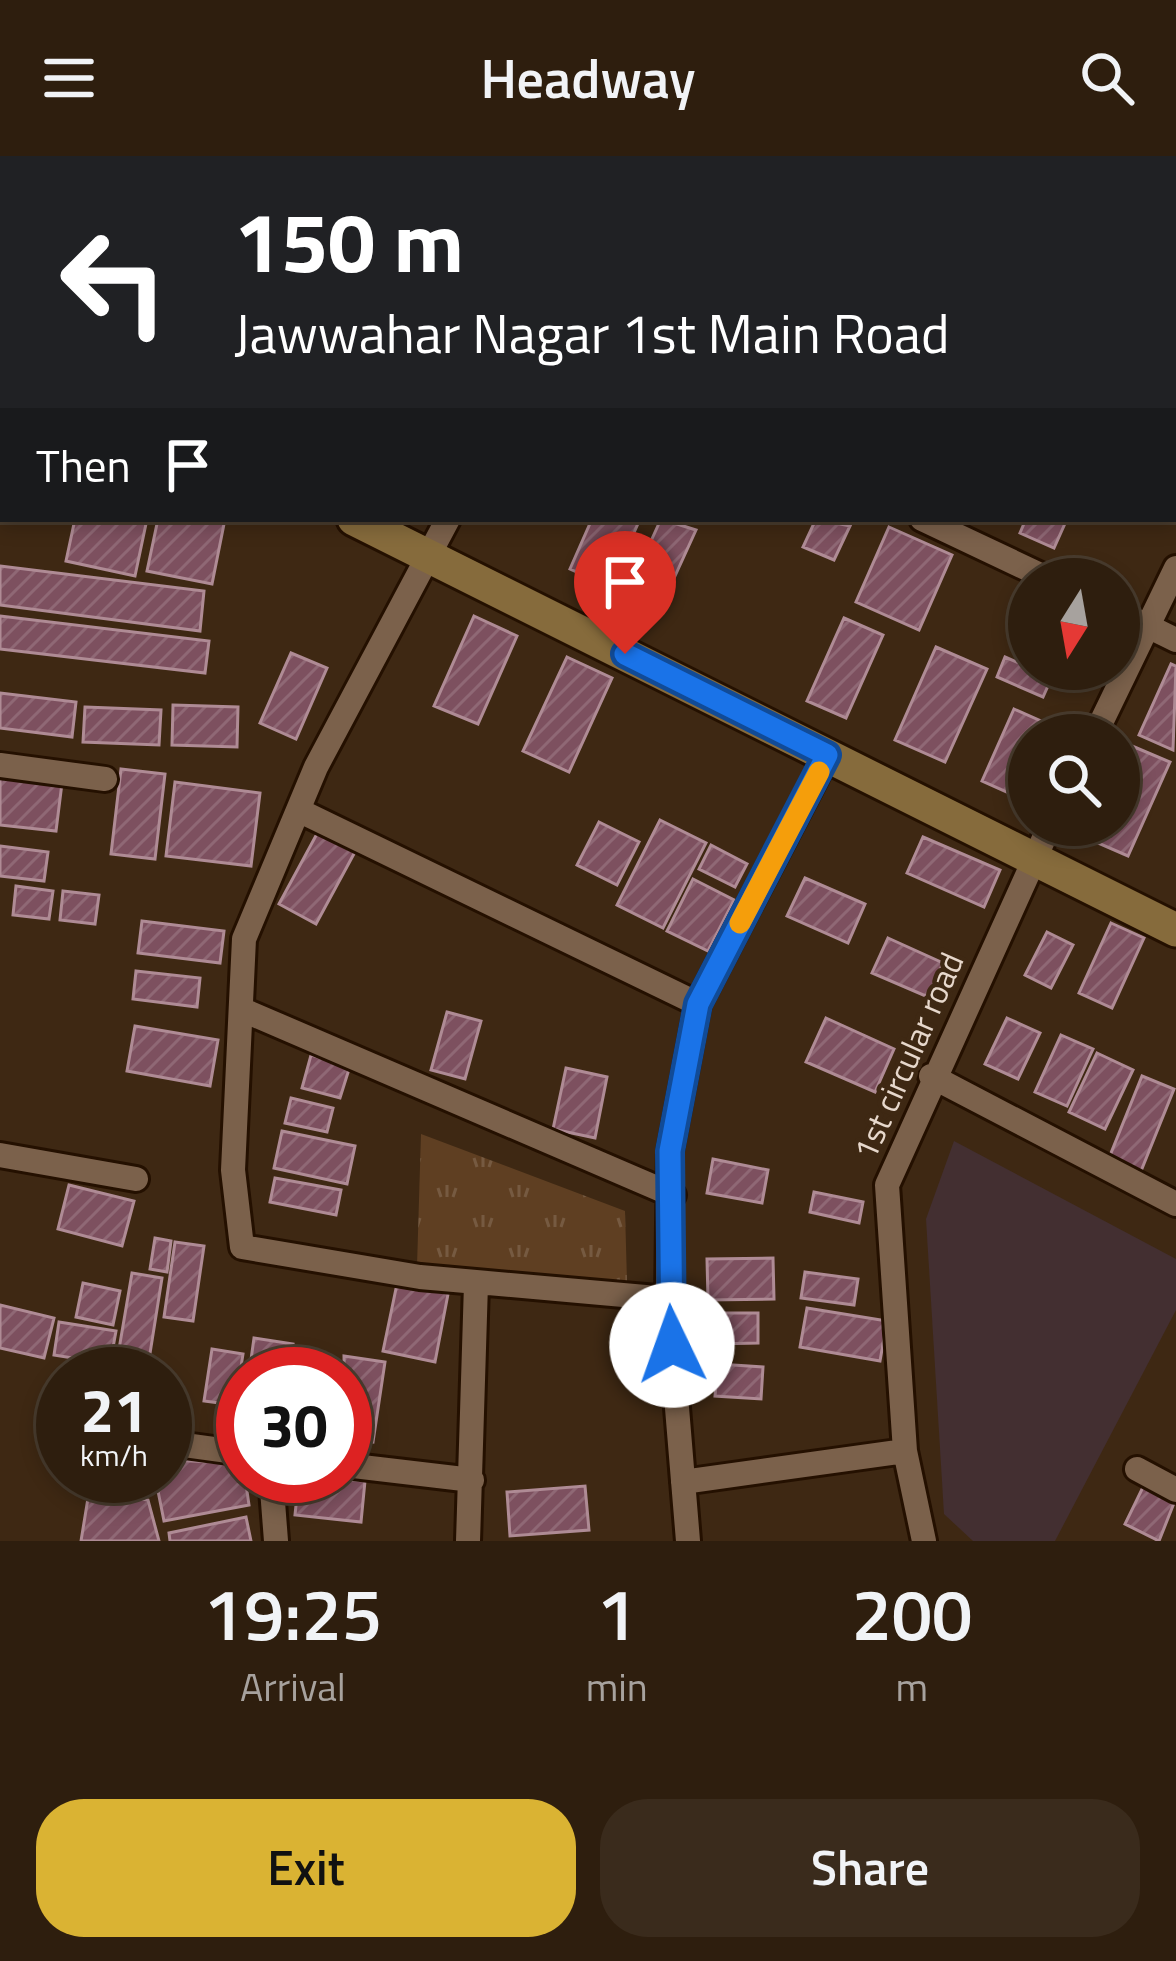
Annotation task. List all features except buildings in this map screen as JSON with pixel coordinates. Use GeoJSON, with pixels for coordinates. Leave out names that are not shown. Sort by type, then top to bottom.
{"type":"FeatureCollection","features":[{"type":"Feature","properties":{"kind":"street"},"geometry":{"type":"LineString","coordinates":[[360,522],[1176,930]]}},
{"type":"Feature","properties":{"kind":"street"},"geometry":{"type":"LineString","coordinates":[[447,522],[298,810],[244,939],[232,1170],[242,1247],[476,1284],[668,1299]]}},
{"type":"Feature","properties":{"kind":"street"},"geometry":{"type":"LineString","coordinates":[[928,522],[1008,560]]}},
{"type":"Feature","properties":{"kind":"street"},"geometry":{"type":"LineString","coordinates":[[1105,714],[1176,568]]}},
{"type":"Feature","properties":{"kind":"street"},"geometry":{"type":"LineString","coordinates":[[1140,622],[1176,640]]}},
{"type":"Feature","properties":{"kind":"street"},"geometry":{"type":"LineString","coordinates":[[688,1541],[668,1299],[670,1151],[698,1004],[827,755]]}},
{"type":"Feature","properties":{"kind":"street"},"geometry":{"type":"LineString","coordinates":[[0,765],[105,779]]}},
{"type":"Feature","properties":{"kind":"street"},"geometry":{"type":"LineString","coordinates":[[298,810],[698,1004]]}},
{"type":"Feature","properties":{"kind":"street","name":"1st circular road"},"geometry":{"type":"LineString","coordinates":[[924,1541],[905,1450],[886,1185],[1040,846]]}},
{"type":"Feature","properties":{"kind":"street"},"geometry":{"type":"LineString","coordinates":[[243,1010],[673,1195]]}},
{"type":"Feature","properties":{"kind":"street"},"geometry":{"type":"LineString","coordinates":[[932,1076],[1176,1204]]}},
{"type":"Feature","properties":{"kind":"street"},"geometry":{"type":"LineString","coordinates":[[0,1154],[136,1179]]}},
{"type":"Feature","properties":{"kind":"street"},"geometry":{"type":"LineString","coordinates":[[468,1541],[476,1284]]}},
{"type":"Feature","properties":{"kind":"street"},"geometry":{"type":"LineString","coordinates":[[683,1482],[905,1450]]}},
{"type":"Feature","properties":{"kind":"street"},"geometry":{"type":"LineString","coordinates":[[372,1468],[472,1480]]}},
{"type":"Feature","properties":{"kind":"street"},"geometry":{"type":"LineString","coordinates":[[1137,1469],[1176,1490]]}},
{"type":"Feature","properties":{"kind":"street"},"geometry":{"type":"LineString","coordinates":[[273,1503],[276,1541]]}},
{"type":"Feature","properties":{"kind":"shaded area"},"geometry":{"type":"Polygon","coordinates":[[[954,1141],[1176,1259],[1176,1310],[1055,1541],[973,1541],[944,1514],[926,1219],[954,1141]]]}},
{"type":"Feature","properties":{"kind":"green space"},"geometry":{"type":"Polygon","coordinates":[[[421,1134],[625,1211],[627,1282],[417,1267],[421,1134]]]}},
{"type":"Feature","properties":{"kind":"slow traffic"},"geometry":{"type":"LineString","coordinates":[[740,923],[819,772]]}},
{"type":"Feature","properties":{"kind":"route"},"geometry":{"type":"LineString","coordinates":[[625,654],[827,755],[698,1004],[670,1151],[672,1345]]}}]}
